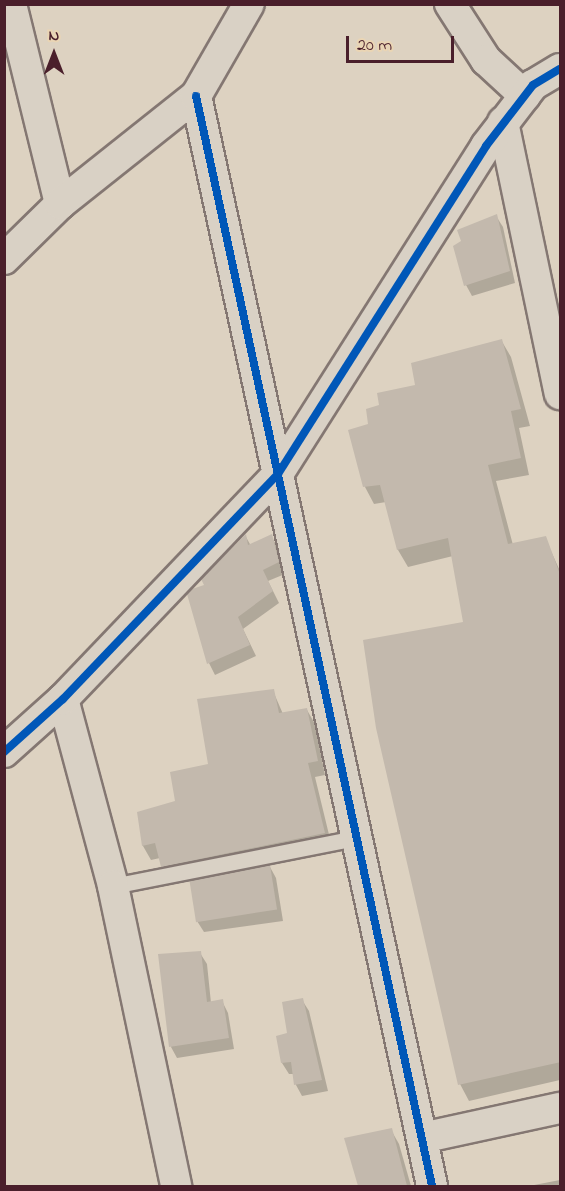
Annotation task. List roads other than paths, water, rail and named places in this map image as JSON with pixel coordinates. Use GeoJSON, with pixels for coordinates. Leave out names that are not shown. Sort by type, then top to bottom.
{"type":"FeatureCollection","features":[{"type":"Feature","properties":{"kind":"street"},"geometry":{"type":"LineString","coordinates":[[10,4],[60,204]]}},
{"type":"Feature","properties":{"kind":"street"},"geometry":{"type":"LineString","coordinates":[[4,259],[60,204],[196,96],[249,4]]}},
{"type":"Feature","properties":{"kind":"street"},"geometry":{"type":"LineString","coordinates":[[450,4],[486,60],[525,96]]}},
{"type":"Feature","properties":{"kind":"street"},"geometry":{"type":"LineString","coordinates":[[4,752],[63,699],[278,474],[479,156],[533,85],[561,69]]}},
{"type":"Feature","properties":{"kind":"street"},"geometry":{"type":"LineString","coordinates":[[196,96],[432,1186]]}},
{"type":"Feature","properties":{"kind":"street"},"geometry":{"type":"LineString","coordinates":[[503,122],[561,394]]}},
{"type":"Feature","properties":{"kind":"street"},"geometry":{"type":"LineString","coordinates":[[63,699],[113,886],[176,1186]]}},
{"type":"Feature","properties":{"kind":"street"},"geometry":{"type":"LineString","coordinates":[[422,1138],[561,1108]]}},
{"type":"Feature","properties":{"kind":"lane"},"geometry":{"type":"LineString","coordinates":[[113,886],[356,838]]}}]}
